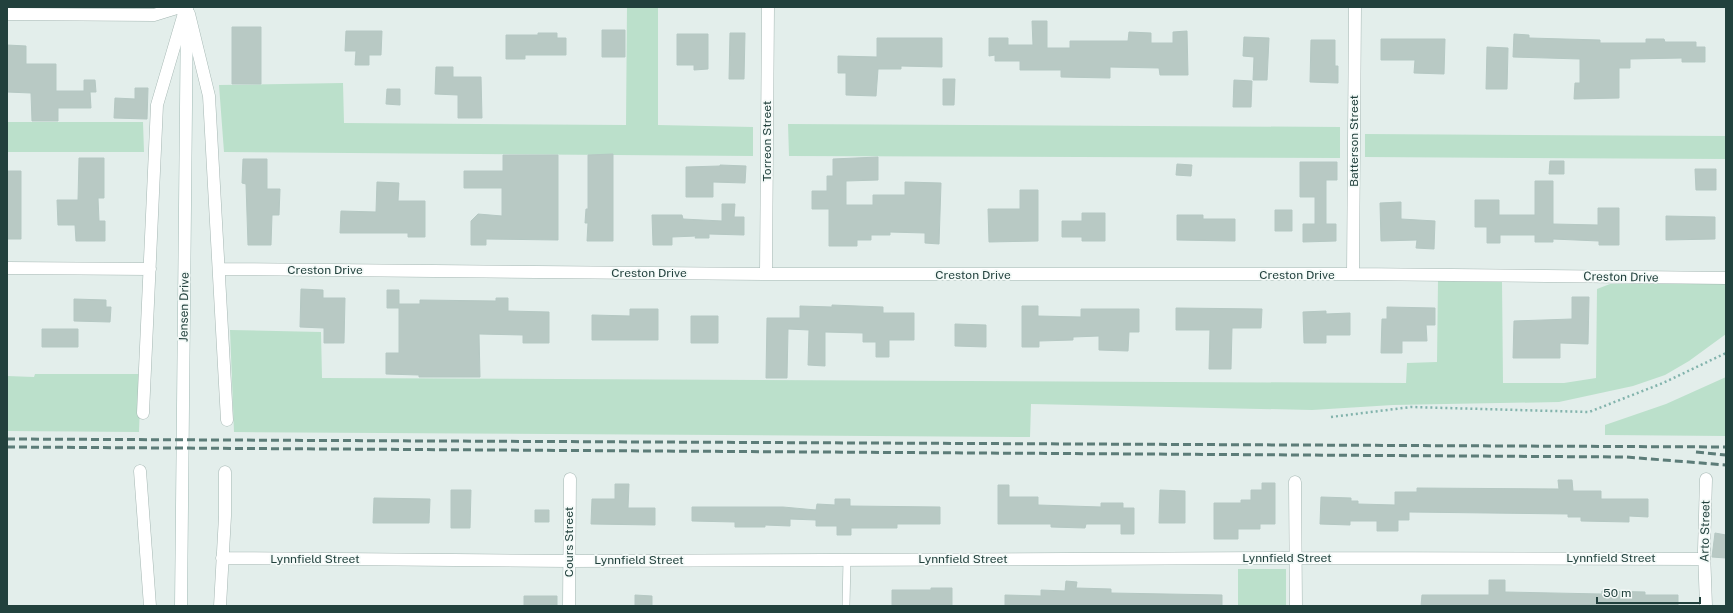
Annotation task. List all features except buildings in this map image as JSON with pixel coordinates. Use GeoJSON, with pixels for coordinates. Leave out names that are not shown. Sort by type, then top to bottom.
{"type":"FeatureCollection","features":[{"type":"Feature","properties":{"kind":"street"},"geometry":{"type":"LineString","coordinates":[[7,14],[154,15],[180,7]]}},
{"type":"Feature","properties":{"kind":"street"},"geometry":{"type":"LineString","coordinates":[[143,413],[157,105],[187,7]]}},
{"type":"Feature","properties":{"kind":"street"},"geometry":{"type":"LineString","coordinates":[[187,7],[209,96],[220,269],[227,420]]}},
{"type":"Feature","properties":{"kind":"street","name":"Jensen Drive"},"geometry":{"type":"LineString","coordinates":[[181,606],[187,7]]}},
{"type":"Feature","properties":{"kind":"street","name":"Torreon Street"},"geometry":{"type":"LineString","coordinates":[[766,274],[768,7]]}},
{"type":"Feature","properties":{"kind":"street","name":"Batterson Street"},"geometry":{"type":"LineString","coordinates":[[1353,274],[1355,7]]}},
{"type":"Feature","properties":{"kind":"street"},"geometry":{"type":"LineString","coordinates":[[7,268],[150,269]]}},
{"type":"Feature","properties":{"kind":"street","name":"Creston Drive"},"geometry":{"type":"LineString","coordinates":[[220,269],[766,274],[1353,274],[1726,278]]}},
{"type":"Feature","properties":{"kind":"street"},"geometry":{"type":"LineString","coordinates":[[140,472],[150,606]]}},
{"type":"Feature","properties":{"kind":"street"},"geometry":{"type":"LineString","coordinates":[[220,606],[225,472]]}},
{"type":"Feature","properties":{"kind":"street","name":"Cours Street"},"geometry":{"type":"LineString","coordinates":[[569,606],[570,479]]}},
{"type":"Feature","properties":{"kind":"street","name":"Arto Street"},"geometry":{"type":"LineString","coordinates":[[1706,479],[1704,559],[1706,606]]}},
{"type":"Feature","properties":{"kind":"street"},"geometry":{"type":"LineString","coordinates":[[1295,482],[1296,606]]}},
{"type":"Feature","properties":{"kind":"street","name":"Lynnfield Street"},"geometry":{"type":"LineString","coordinates":[[222,558],[569,561],[1296,558],[1704,559]]}},
{"type":"Feature","properties":{"kind":"lane"},"geometry":{"type":"LineString","coordinates":[[846,606],[847,559]]}},
{"type":"Feature","properties":{"kind":"path"},"geometry":{"type":"LineString","coordinates":[[1331,417],[1411,407],[1589,412],[1663,383],[1726,353]]}},
{"type":"Feature","properties":{"kind":"green space"},"geometry":{"type":"Polygon","coordinates":[[[627,7],[658,7],[658,125],[753,127],[753,156],[224,152],[219,85],[343,83],[344,123],[626,125],[627,7]]]}},
{"type":"Feature","properties":{"kind":"green space"},"geometry":{"type":"Polygon","coordinates":[[[7,122],[143,122],[144,152],[7,152],[7,122]]]}},
{"type":"Feature","properties":{"kind":"green space"},"geometry":{"type":"Polygon","coordinates":[[[788,124],[1340,127],[1340,158],[789,156],[788,124]]]}},
{"type":"Feature","properties":{"kind":"green space"},"geometry":{"type":"Polygon","coordinates":[[[1365,134],[1726,136],[1726,159],[1365,157],[1365,134]]]}},
{"type":"Feature","properties":{"kind":"green space"},"geometry":{"type":"Polygon","coordinates":[[[1438,281],[1502,282],[1503,383],[1564,383],[1596,378],[1597,289],[1610,284],[1726,284],[1726,334],[1689,361],[1665,375],[1633,386],[1559,402],[1393,405],[1312,410],[1031,404],[1030,437],[234,432],[230,330],[321,332],[322,378],[1406,383],[1407,363],[1437,362],[1438,281]]]}},
{"type":"Feature","properties":{"kind":"green space"},"geometry":{"type":"Polygon","coordinates":[[[35,374],[141,374],[139,432],[7,431],[7,376],[34,377],[35,374]]]}},
{"type":"Feature","properties":{"kind":"green space"},"geometry":{"type":"Polygon","coordinates":[[[1726,377],[1726,436],[1605,435],[1605,425],[1666,404],[1726,377]]]}},
{"type":"Feature","properties":{"kind":"green space"},"geometry":{"type":"Polygon","coordinates":[[[1238,569],[1286,569],[1286,606],[1238,606],[1238,569]]]}},
{"type":"Feature","properties":{"kind":"railway"},"geometry":{"type":"LineString","coordinates":[[7,439],[1726,447]]}},
{"type":"Feature","properties":{"kind":"railway"},"geometry":{"type":"LineString","coordinates":[[7,447],[1626,457],[1726,465]]}},
{"type":"Feature","properties":{"kind":"railway"},"geometry":{"type":"LineString","coordinates":[[1696,452],[1726,455]]}}]}
